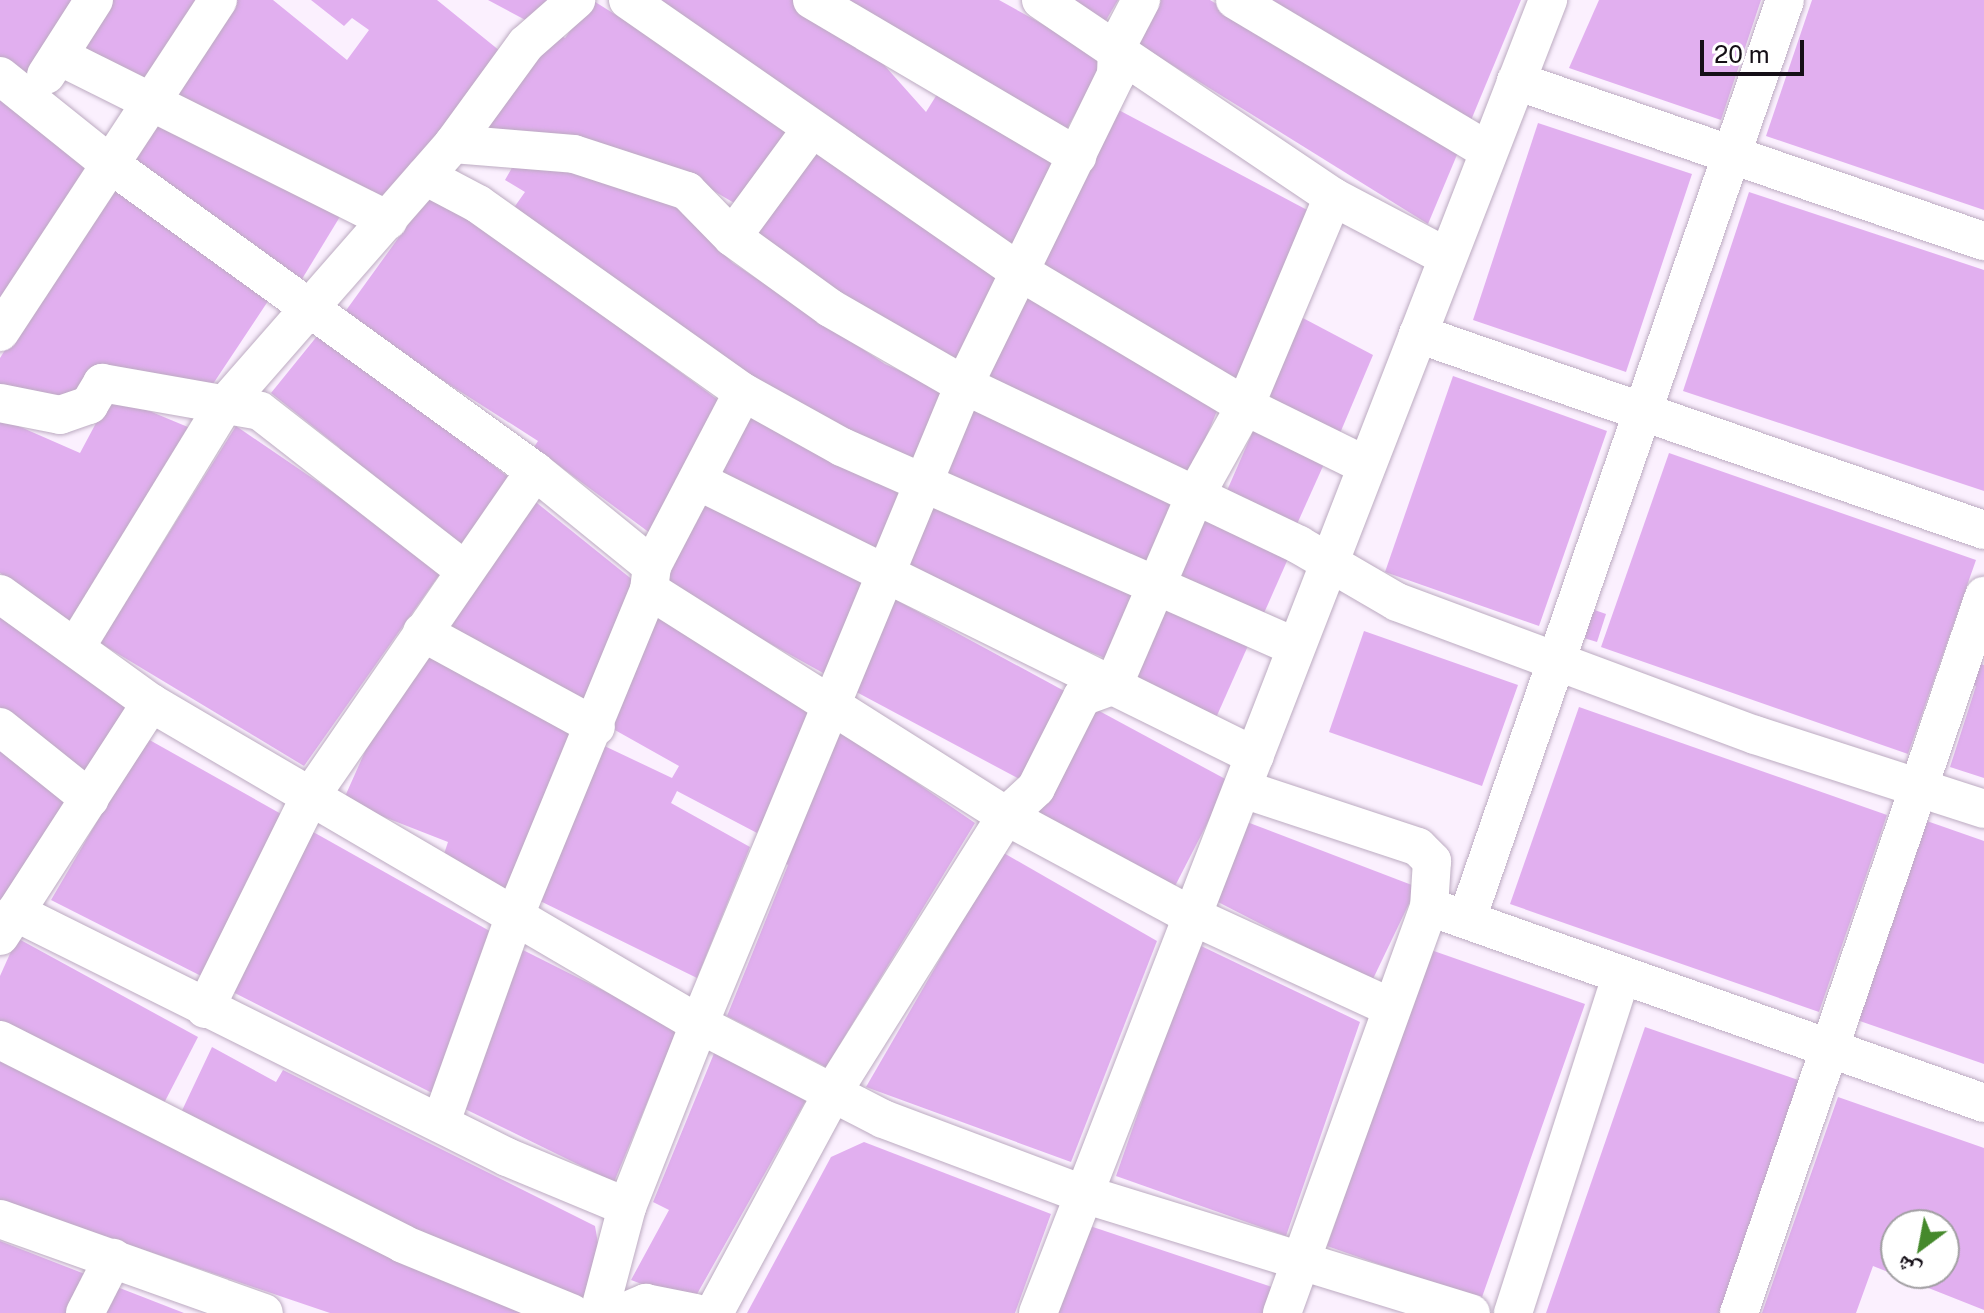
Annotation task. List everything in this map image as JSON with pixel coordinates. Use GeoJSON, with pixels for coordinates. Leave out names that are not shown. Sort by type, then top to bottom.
{"type":"FeatureCollection","features":[{"type":"Feature","properties":{"kind":"street"},"geometry":{"type":"LineString","coordinates":[[94,0],[59,56],[15,86],[110,164],[314,308],[535,471],[651,578],[1006,816],[1190,915],[1390,1007]]}},
{"type":"Feature","properties":{"kind":"street"},"geometry":{"type":"LineString","coordinates":[[1,327],[110,164],[150,96],[218,0]]}},
{"type":"Feature","properties":{"kind":"street"},"geometry":{"type":"LineString","coordinates":[[77,645],[222,408],[314,308],[453,144],[526,44],[576,0]]}},
{"type":"Feature","properties":{"kind":"street"},"geometry":{"type":"LineString","coordinates":[[628,0],[809,132],[1017,270],[1245,406],[1365,465]]}},
{"type":"Feature","properties":{"kind":"street"},"geometry":{"type":"LineString","coordinates":[[812,0],[1077,156]]}},
{"type":"Feature","properties":{"kind":"street"},"geometry":{"type":"LineString","coordinates":[[1041,0],[1117,46],[1333,197],[1447,257]]}},
{"type":"Feature","properties":{"kind":"street"},"geometry":{"type":"LineString","coordinates":[[599,1313],[627,1207],[699,1024],[964,385],[1017,270],[1116,75],[1117,46],[1141,0]]}},
{"type":"Feature","properties":{"kind":"street"},"geometry":{"type":"LineString","coordinates":[[1235,0],[1487,150]]}},
{"type":"Feature","properties":{"kind":"street"},"geometry":{"type":"LineString","coordinates":[[1038,1313],[1080,1193],[1249,772],[1487,150],[1548,0]]}},
{"type":"Feature","properties":{"kind":"street"},"geometry":{"type":"LineString","coordinates":[[1467,919],[1645,412],[1785,0]]}},
{"type":"Feature","properties":{"kind":"street"},"geometry":{"type":"LineString","coordinates":[[59,56],[150,96],[388,220]]}},
{"type":"Feature","properties":{"kind":"street"},"geometry":{"type":"LineString","coordinates":[[1516,81],[1729,159],[1984,241]]}},
{"type":"Feature","properties":{"kind":"street"},"geometry":{"type":"LineString","coordinates":[[732,237],[809,132]]}},
{"type":"Feature","properties":{"kind":"street"},"geometry":{"type":"LineString","coordinates":[[453,144],[597,161],[687,191],[732,237],[830,308],[964,385],[1195,496],[1328,563],[1397,602],[1557,664],[1914,789],[1984,809]]}},
{"type":"Feature","properties":{"kind":"street"},"geometry":{"type":"LineString","coordinates":[[425,176],[478,204],[743,392],[923,485],[1295,647]]}},
{"type":"Feature","properties":{"kind":"street"},"geometry":{"type":"LineString","coordinates":[[714,1313],[834,1090],[1006,816],[1036,788],[1082,697],[1113,686],[1195,496],[1245,406],[1333,197]]}},
{"type":"Feature","properties":{"kind":"street"},"geometry":{"type":"LineString","coordinates":[[1418,334],[1984,530]]}},
{"type":"Feature","properties":{"kind":"street"},"geometry":{"type":"LineString","coordinates":[[0,403],[60,415],[89,405],[102,383],[222,408],[260,411],[464,570]]}},
{"type":"Feature","properties":{"kind":"street"},"geometry":{"type":"LineString","coordinates":[[441,1122],[515,915],[596,727],[651,578],[743,392]]}},
{"type":"Feature","properties":{"kind":"street"},"geometry":{"type":"LineString","coordinates":[[205,1009],[310,797],[535,471]]}},
{"type":"Feature","properties":{"kind":"street"},"geometry":{"type":"LineString","coordinates":[[698,481],[884,578],[1113,686],[1249,772],[1424,851],[1432,861],[1429,907],[1390,1007],[1282,1313]]}},
{"type":"Feature","properties":{"kind":"street"},"geometry":{"type":"LineString","coordinates":[[0,594],[77,645],[151,703],[699,1024],[834,1090],[883,1119],[1080,1193],[1471,1313]]}},
{"type":"Feature","properties":{"kind":"street"},"geometry":{"type":"LineString","coordinates":[[1739,1313],[1830,1050],[1914,789],[1984,596]]}},
{"type":"Feature","properties":{"kind":"street"},"geometry":{"type":"LineString","coordinates":[[422,632],[596,727]]}},
{"type":"Feature","properties":{"kind":"street"},"geometry":{"type":"LineString","coordinates":[[151,703],[8,924],[205,1009],[627,1207]]}},
{"type":"Feature","properties":{"kind":"street"},"geometry":{"type":"LineString","coordinates":[[0,727],[90,799]]}},
{"type":"Feature","properties":{"kind":"street"},"geometry":{"type":"LineString","coordinates":[[1429,907],[1620,979],[1984,1103]]}},
{"type":"Feature","properties":{"kind":"street"},"geometry":{"type":"LineString","coordinates":[[1513,1313],[1620,979]]}},
{"type":"Feature","properties":{"kind":"street"},"geometry":{"type":"LineString","coordinates":[[0,1040],[403,1244],[571,1313]]}},
{"type":"Feature","properties":{"kind":"street"},"geometry":{"type":"LineString","coordinates":[[0,1219],[264,1313]]}},
{"type":"Feature","properties":{"kind":"street"},"geometry":{"type":"LineString","coordinates":[[85,1313],[113,1258]]}},
{"type":"Feature","properties":{"kind":"street"},"geometry":{"type":"LineString","coordinates":[[622,1313],[646,1303],[695,1313]]}},
{"type":"Feature","properties":{"kind":"building"},"geometry":{"type":"Polygon","coordinates":[[[0,0],[83,0],[23,81],[0,65],[0,0]]]}},
{"type":"Feature","properties":{"kind":"building"},"geometry":{"type":"Polygon","coordinates":[[[106,0],[202,0],[144,88],[75,47],[106,0]]]}},
{"type":"Feature","properties":{"kind":"building"},"geometry":{"type":"Polygon","coordinates":[[[224,0],[273,0],[347,60],[369,30],[352,18],[344,26],[311,0],[437,0],[500,51],[381,207],[163,92],[224,0]]]}},
{"type":"Feature","properties":{"kind":"building"},"geometry":{"type":"Polygon","coordinates":[[[488,0],[561,0],[531,23],[488,0]]]}},
{"type":"Feature","properties":{"kind":"building"},"geometry":{"type":"Polygon","coordinates":[[[592,0],[799,129],[741,207],[690,177],[478,134],[553,31],[565,38],[592,0]]]}},
{"type":"Feature","properties":{"kind":"building"},"geometry":{"type":"Polygon","coordinates":[[[650,0],[799,0],[877,57],[926,112],[941,88],[1063,165],[1013,254],[650,0]]]}},
{"type":"Feature","properties":{"kind":"building"},"geometry":{"type":"Polygon","coordinates":[[[822,0],[999,0],[1107,60],[1067,128],[822,0]]]}},
{"type":"Feature","properties":{"kind":"building"},"geometry":{"type":"Polygon","coordinates":[[[1067,0],[1118,0],[1105,22],[1067,0]]]}},
{"type":"Feature","properties":{"kind":"building"},"geometry":{"type":"Polygon","coordinates":[[[1161,0],[1210,0],[1459,150],[1428,224],[1135,42],[1161,0]]]}},
{"type":"Feature","properties":{"kind":"building"},"geometry":{"type":"Polygon","coordinates":[[[1260,0],[1521,0],[1469,125],[1260,0]]]}},
{"type":"Feature","properties":{"kind":"building"},"geometry":{"type":"Polygon","coordinates":[[[1599,0],[1761,0],[1721,120],[1569,68],[1599,0]]]}},
{"type":"Feature","properties":{"kind":"building"},"geometry":{"type":"Polygon","coordinates":[[[1812,0],[1984,0],[1984,210],[1766,136],[1812,0]]]}},
{"type":"Feature","properties":{"kind":"building"},"geometry":{"type":"Polygon","coordinates":[[[0,95],[94,163],[0,308],[0,95]]]}},
{"type":"Feature","properties":{"kind":"building"},"geometry":{"type":"Polygon","coordinates":[[[1113,107],[1309,211],[1235,385],[1030,268],[1113,107]]]}},
{"type":"Feature","properties":{"kind":"building"},"geometry":{"type":"Polygon","coordinates":[[[152,108],[344,210],[299,284],[122,159],[152,108]]]}},
{"type":"Feature","properties":{"kind":"building"},"geometry":{"type":"Polygon","coordinates":[[[1538,123],[1692,174],[1626,372],[1473,320],[1538,123]]]}},
{"type":"Feature","properties":{"kind":"building"},"geometry":{"type":"Polygon","coordinates":[[[809,147],[1004,276],[959,366],[879,320],[755,233],[809,147]]]}},
{"type":"Feature","properties":{"kind":"building"},"geometry":{"type":"Polygon","coordinates":[[[518,157],[549,159],[675,205],[733,263],[885,364],[952,394],[920,473],[757,384],[508,216],[525,192],[505,180],[518,157]]]}},
{"type":"Feature","properties":{"kind":"building"},"geometry":{"type":"Polygon","coordinates":[[[112,180],[276,289],[207,393],[82,393],[61,401],[0,390],[0,358],[112,180]]]}},
{"type":"Feature","properties":{"kind":"building"},"geometry":{"type":"Polygon","coordinates":[[[433,190],[718,400],[658,539],[534,447],[538,441],[342,316],[433,190]]]}},
{"type":"Feature","properties":{"kind":"building"},"geometry":{"type":"Polygon","coordinates":[[[1749,192],[1984,270],[1984,491],[1683,391],[1749,192]]]}},
{"type":"Feature","properties":{"kind":"building"},"geometry":{"type":"Polygon","coordinates":[[[1018,287],[1219,406],[1189,479],[976,371],[1018,287]]]}},
{"type":"Feature","properties":{"kind":"building"},"geometry":{"type":"Polygon","coordinates":[[[1301,317],[1373,355],[1338,438],[1276,405],[1269,393],[1301,317]]]}},
{"type":"Feature","properties":{"kind":"building"},"geometry":{"type":"Polygon","coordinates":[[[322,330],[512,480],[455,551],[334,456],[340,448],[271,393],[322,330]]]}},
{"type":"Feature","properties":{"kind":"building"},"geometry":{"type":"Polygon","coordinates":[[[1453,376],[1607,431],[1539,626],[1385,572],[1453,376]]]}},
{"type":"Feature","properties":{"kind":"building"},"geometry":{"type":"Polygon","coordinates":[[[111,395],[195,430],[69,621],[0,573],[0,418],[80,453],[111,395]]]}},
{"type":"Feature","properties":{"kind":"building"},"geometry":{"type":"Polygon","coordinates":[[[964,400],[1182,501],[1153,572],[934,479],[964,400]]]}},
{"type":"Feature","properties":{"kind":"building"},"geometry":{"type":"Polygon","coordinates":[[[743,414],[910,489],[880,561],[710,478],[743,414]]]}},
{"type":"Feature","properties":{"kind":"building"},"geometry":{"type":"Polygon","coordinates":[[[1257,422],[1328,455],[1293,533],[1222,502],[1257,422]]]}},
{"type":"Feature","properties":{"kind":"building"},"geometry":{"type":"Polygon","coordinates":[[[236,426],[444,568],[304,766],[100,643],[236,426]]]}},
{"type":"Feature","properties":{"kind":"building"},"geometry":{"type":"Polygon","coordinates":[[[1669,453],[1976,560],[1908,754],[1601,647],[1669,453]]]}},
{"type":"Feature","properties":{"kind":"building"},"geometry":{"type":"Polygon","coordinates":[[[704,494],[870,584],[832,678],[656,580],[704,494]]]}},
{"type":"Feature","properties":{"kind":"building"},"geometry":{"type":"Polygon","coordinates":[[[527,495],[639,585],[589,708],[443,631],[527,495]]]}},
{"type":"Feature","properties":{"kind":"building"},"geometry":{"type":"Polygon","coordinates":[[[925,498],[1143,590],[1112,661],[893,572],[925,498]]]}},
{"type":"Feature","properties":{"kind":"building"},"geometry":{"type":"Polygon","coordinates":[[[1195,511],[1291,552],[1261,620],[1166,580],[1195,511]]]}},
{"type":"Feature","properties":{"kind":"building"},"geometry":{"type":"Polygon","coordinates":[[[885,594],[1068,693],[1025,782],[847,687],[885,594]]]}},
{"type":"Feature","properties":{"kind":"building"},"geometry":{"type":"Polygon","coordinates":[[[1169,603],[1251,639],[1215,720],[1134,684],[1169,603]]]}},
{"type":"Feature","properties":{"kind":"building"},"geometry":{"type":"Polygon","coordinates":[[[659,605],[815,713],[757,833],[677,791],[671,803],[750,847],[697,978],[532,897],[596,742],[672,778],[679,766],[606,725],[659,605]]]}},
{"type":"Feature","properties":{"kind":"building"},"geometry":{"type":"Polygon","coordinates":[[[1586,607],[1606,614],[1597,642],[1577,636],[1586,607]]]}},
{"type":"Feature","properties":{"kind":"building"},"geometry":{"type":"Polygon","coordinates":[[[0,613],[130,704],[87,773],[0,707],[0,613]]]}},
{"type":"Feature","properties":{"kind":"building"},"geometry":{"type":"Polygon","coordinates":[[[1364,631],[1518,685],[1482,786],[1329,732],[1364,631]]]}},
{"type":"Feature","properties":{"kind":"building"},"geometry":{"type":"Polygon","coordinates":[[[426,651],[584,732],[513,893],[443,857],[448,842],[343,801],[375,729],[426,651]]]}},
{"type":"Feature","properties":{"kind":"building"},"geometry":{"type":"Polygon","coordinates":[[[1959,658],[1984,665],[1984,778],[1950,767],[1976,686],[1952,680],[1959,658]]]}},
{"type":"Feature","properties":{"kind":"building"},"geometry":{"type":"Polygon","coordinates":[[[1090,706],[1229,781],[1174,888],[1035,815],[1090,706]]]}},
{"type":"Feature","properties":{"kind":"building"},"geometry":{"type":"Polygon","coordinates":[[[1579,707],[1887,815],[1819,1012],[1510,904],[1579,707]]]}},
{"type":"Feature","properties":{"kind":"building"},"geometry":{"type":"Polygon","coordinates":[[[831,724],[975,823],[826,1067],[727,1016],[788,865],[773,857],[831,724]]]}},
{"type":"Feature","properties":{"kind":"building"},"geometry":{"type":"Polygon","coordinates":[[[146,738],[495,934],[434,1094],[51,900],[146,738]]]}},
{"type":"Feature","properties":{"kind":"building"},"geometry":{"type":"Polygon","coordinates":[[[0,750],[66,800],[0,905],[0,750]]]}},
{"type":"Feature","properties":{"kind":"building"},"geometry":{"type":"Polygon","coordinates":[[[1924,820],[1984,841],[1984,1064],[1854,1019],[1924,820]]]}},
{"type":"Feature","properties":{"kind":"building"},"geometry":{"type":"Polygon","coordinates":[[[1247,822],[1417,887],[1372,981],[1218,902],[1247,822]]]}},
{"type":"Feature","properties":{"kind":"building"},"geometry":{"type":"Polygon","coordinates":[[[1002,852],[1157,941],[1071,1162],[866,1087],[1002,852]]]}},
{"type":"Feature","properties":{"kind":"building"},"geometry":{"type":"Polygon","coordinates":[[[17,938],[198,1037],[161,1109],[0,1023],[0,976],[17,938]]]}},
{"type":"Feature","properties":{"kind":"building"},"geometry":{"type":"Polygon","coordinates":[[[1197,944],[1360,1022],[1286,1236],[1116,1176],[1197,944]]]}},
{"type":"Feature","properties":{"kind":"building"},"geometry":{"type":"Polygon","coordinates":[[[519,948],[678,1028],[614,1182],[465,1109],[519,948]]]}},
{"type":"Feature","properties":{"kind":"building"},"geometry":{"type":"Polygon","coordinates":[[[1431,950],[1585,1004],[1481,1300],[1327,1246],[1431,950]]]}},
{"type":"Feature","properties":{"kind":"building"},"geometry":{"type":"Polygon","coordinates":[[[1645,1027],[1804,1082],[1723,1313],[1546,1313],[1645,1027]]]}},
{"type":"Feature","properties":{"kind":"building"},"geometry":{"type":"Polygon","coordinates":[[[212,1047],[276,1082],[283,1070],[595,1226],[599,1249],[579,1310],[178,1119],[212,1047]]]}},
{"type":"Feature","properties":{"kind":"building"},"geometry":{"type":"Polygon","coordinates":[[[715,1051],[810,1093],[692,1303],[631,1280],[669,1210],[653,1202],[715,1051]]]}},
{"type":"Feature","properties":{"kind":"building"},"geometry":{"type":"Polygon","coordinates":[[[0,1060],[546,1313],[330,1313],[0,1201],[0,1060]]]}},
{"type":"Feature","properties":{"kind":"building"},"geometry":{"type":"Polygon","coordinates":[[[1838,1097],[1984,1148],[1984,1310],[1931,1289],[1960,1289],[1960,1209],[1880,1209],[1880,1269],[1873,1266],[1856,1313],[1762,1313],[1838,1097]]]}},
{"type":"Feature","properties":{"kind":"building"},"geometry":{"type":"Polygon","coordinates":[[[864,1142],[1051,1214],[1015,1313],[747,1313],[831,1157],[864,1142]]]}},
{"type":"Feature","properties":{"kind":"building"},"geometry":{"type":"Polygon","coordinates":[[[1087,1225],[1272,1287],[1263,1313],[1058,1313],[1087,1225]]]}},
{"type":"Feature","properties":{"kind":"building"},"geometry":{"type":"Polygon","coordinates":[[[0,1241],[90,1276],[72,1313],[0,1313],[0,1241]]]}},
{"type":"Feature","properties":{"kind":"building"},"geometry":{"type":"Polygon","coordinates":[[[112,1285],[184,1313],[97,1313],[112,1285]]]}}]}
